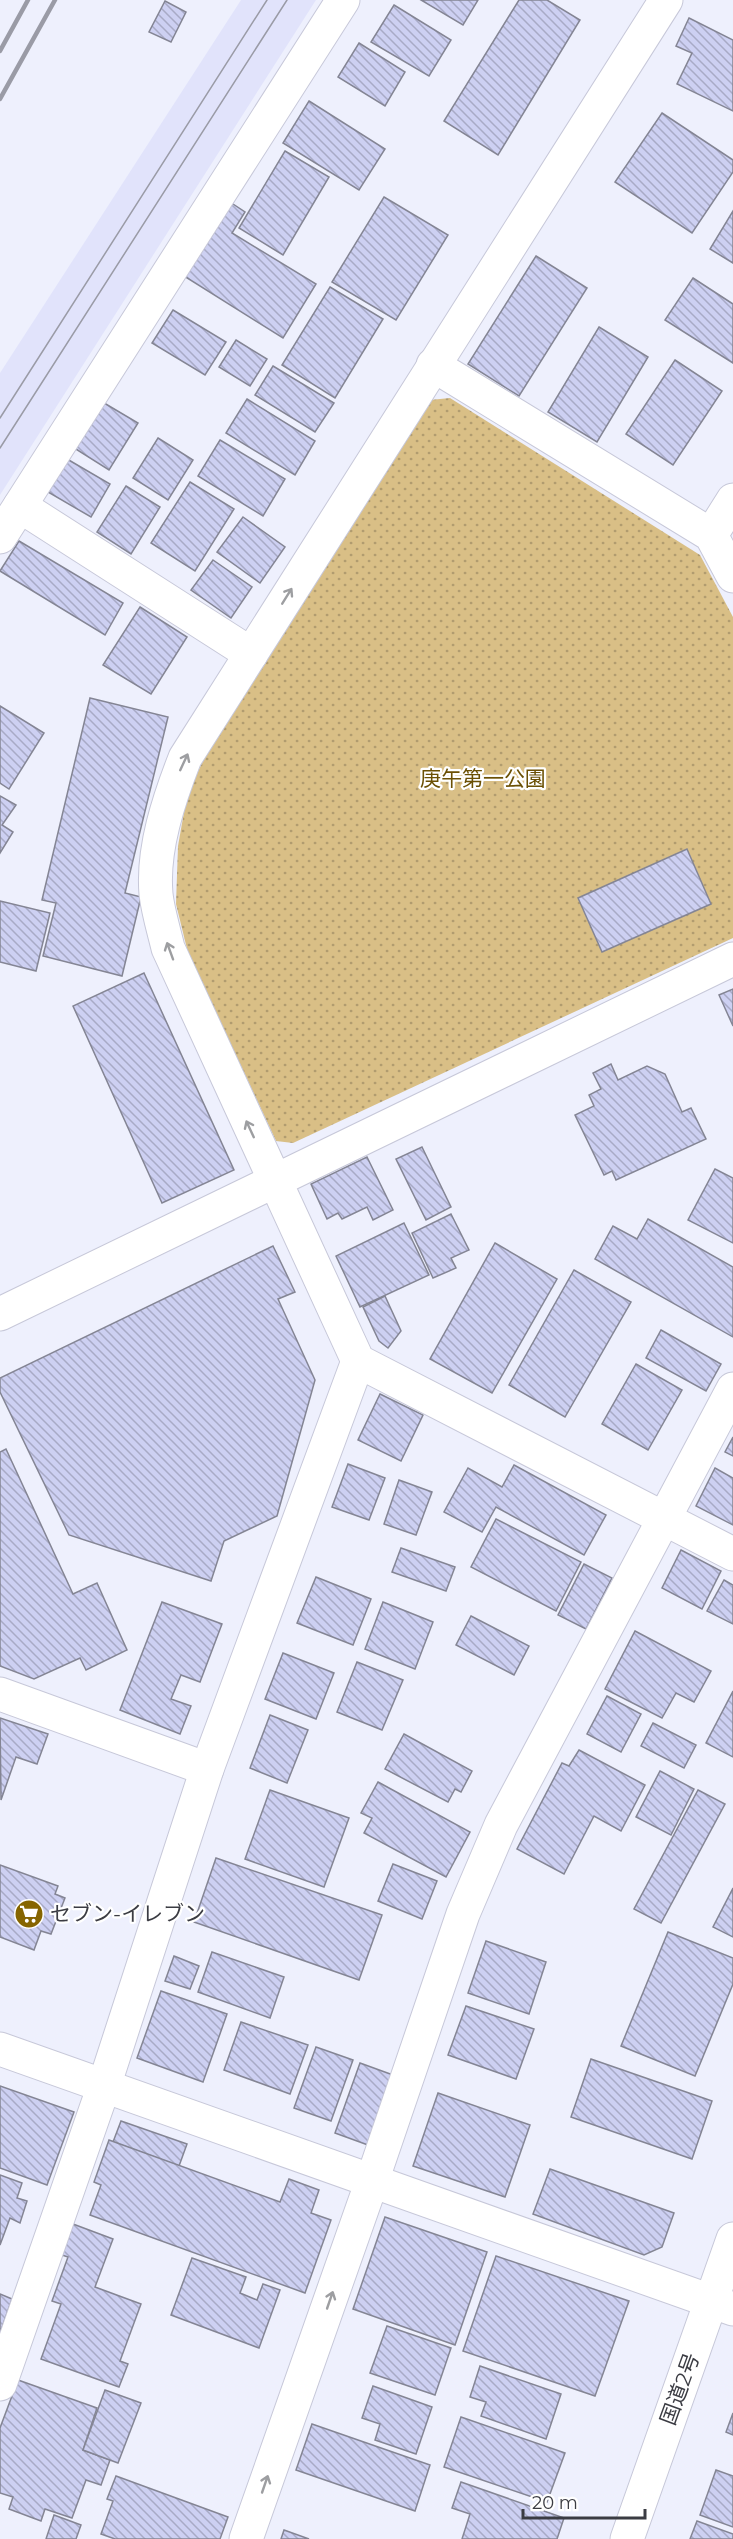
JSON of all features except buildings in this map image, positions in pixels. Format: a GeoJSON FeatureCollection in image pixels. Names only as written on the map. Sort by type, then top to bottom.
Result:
{"type":"FeatureCollection","features":[{"type":"Feature","properties":{"kind":"main road"},"geometry":{"type":"LineString","coordinates":[[0,537],[343,0]]}},
{"type":"Feature","properties":{"kind":"main road"},"geometry":{"type":"LineString","coordinates":[[666,0],[185,758],[169,799],[159,855],[156,893],[168,948],[358,1361],[733,1554]]}},
{"type":"Feature","properties":{"kind":"main road"},"geometry":{"type":"LineString","coordinates":[[433,365],[711,535],[733,576]]}},
{"type":"Feature","properties":{"kind":"main road"},"geometry":{"type":"LineString","coordinates":[[711,535],[733,500]]}},
{"type":"Feature","properties":{"kind":"main road"},"geometry":{"type":"LineString","coordinates":[[20,506],[251,654]]}},
{"type":"Feature","properties":{"kind":"main road"},"geometry":{"type":"LineString","coordinates":[[0,1314],[733,959]]}},
{"type":"Feature","properties":{"kind":"main road"},"geometry":{"type":"LineString","coordinates":[[0,2384],[104,2086],[207,1769],[358,1361]]}},
{"type":"Feature","properties":{"kind":"main road"},"geometry":{"type":"LineString","coordinates":[[246,2539],[463,1914],[501,1825],[733,1389]]}},
{"type":"Feature","properties":{"kind":"main road"},"geometry":{"type":"LineString","coordinates":[[0,1694],[207,1769]]}},
{"type":"Feature","properties":{"kind":"main road"},"geometry":{"type":"LineString","coordinates":[[0,2049],[722,2305]]}},
{"type":"Feature","properties":{"kind":"main road","name":"国道2号"},"geometry":{"type":"LineString","coordinates":[[627,2539],[722,2305],[733,2239]]}},
{"type":"Feature","properties":{"kind":"shaded area"},"geometry":{"type":"Polygon","coordinates":[[[241,0],[316,0],[0,495],[0,373],[241,0]]]}},
{"type":"Feature","properties":{"kind":"green space","name":"庚午第一公園"},"geometry":{"type":"Polygon","coordinates":[[[450,398],[700,555],[733,617],[733,938],[293,1143],[276,1141],[188,953],[176,904],[178,846],[187,795],[216,733],[430,400],[450,398]]]}},
{"type":"Feature","properties":{"kind":"tram line"},"geometry":{"type":"LineString","coordinates":[[0,418],[267,0]]}},
{"type":"Feature","properties":{"kind":"tram line"},"geometry":{"type":"LineString","coordinates":[[0,448],[287,0]]}},
{"type":"Feature","properties":{"kind":"railway"},"geometry":{"type":"LineString","coordinates":[[0,51],[28,0]]}},
{"type":"Feature","properties":{"kind":"railway"},"geometry":{"type":"LineString","coordinates":[[0,99],[55,0]]}},
{"type":"Feature","properties":{"kind":"place","name":"セブン-イレブン"},"geometry":{"type":"Point","coordinates":[29,1914]}}]}
